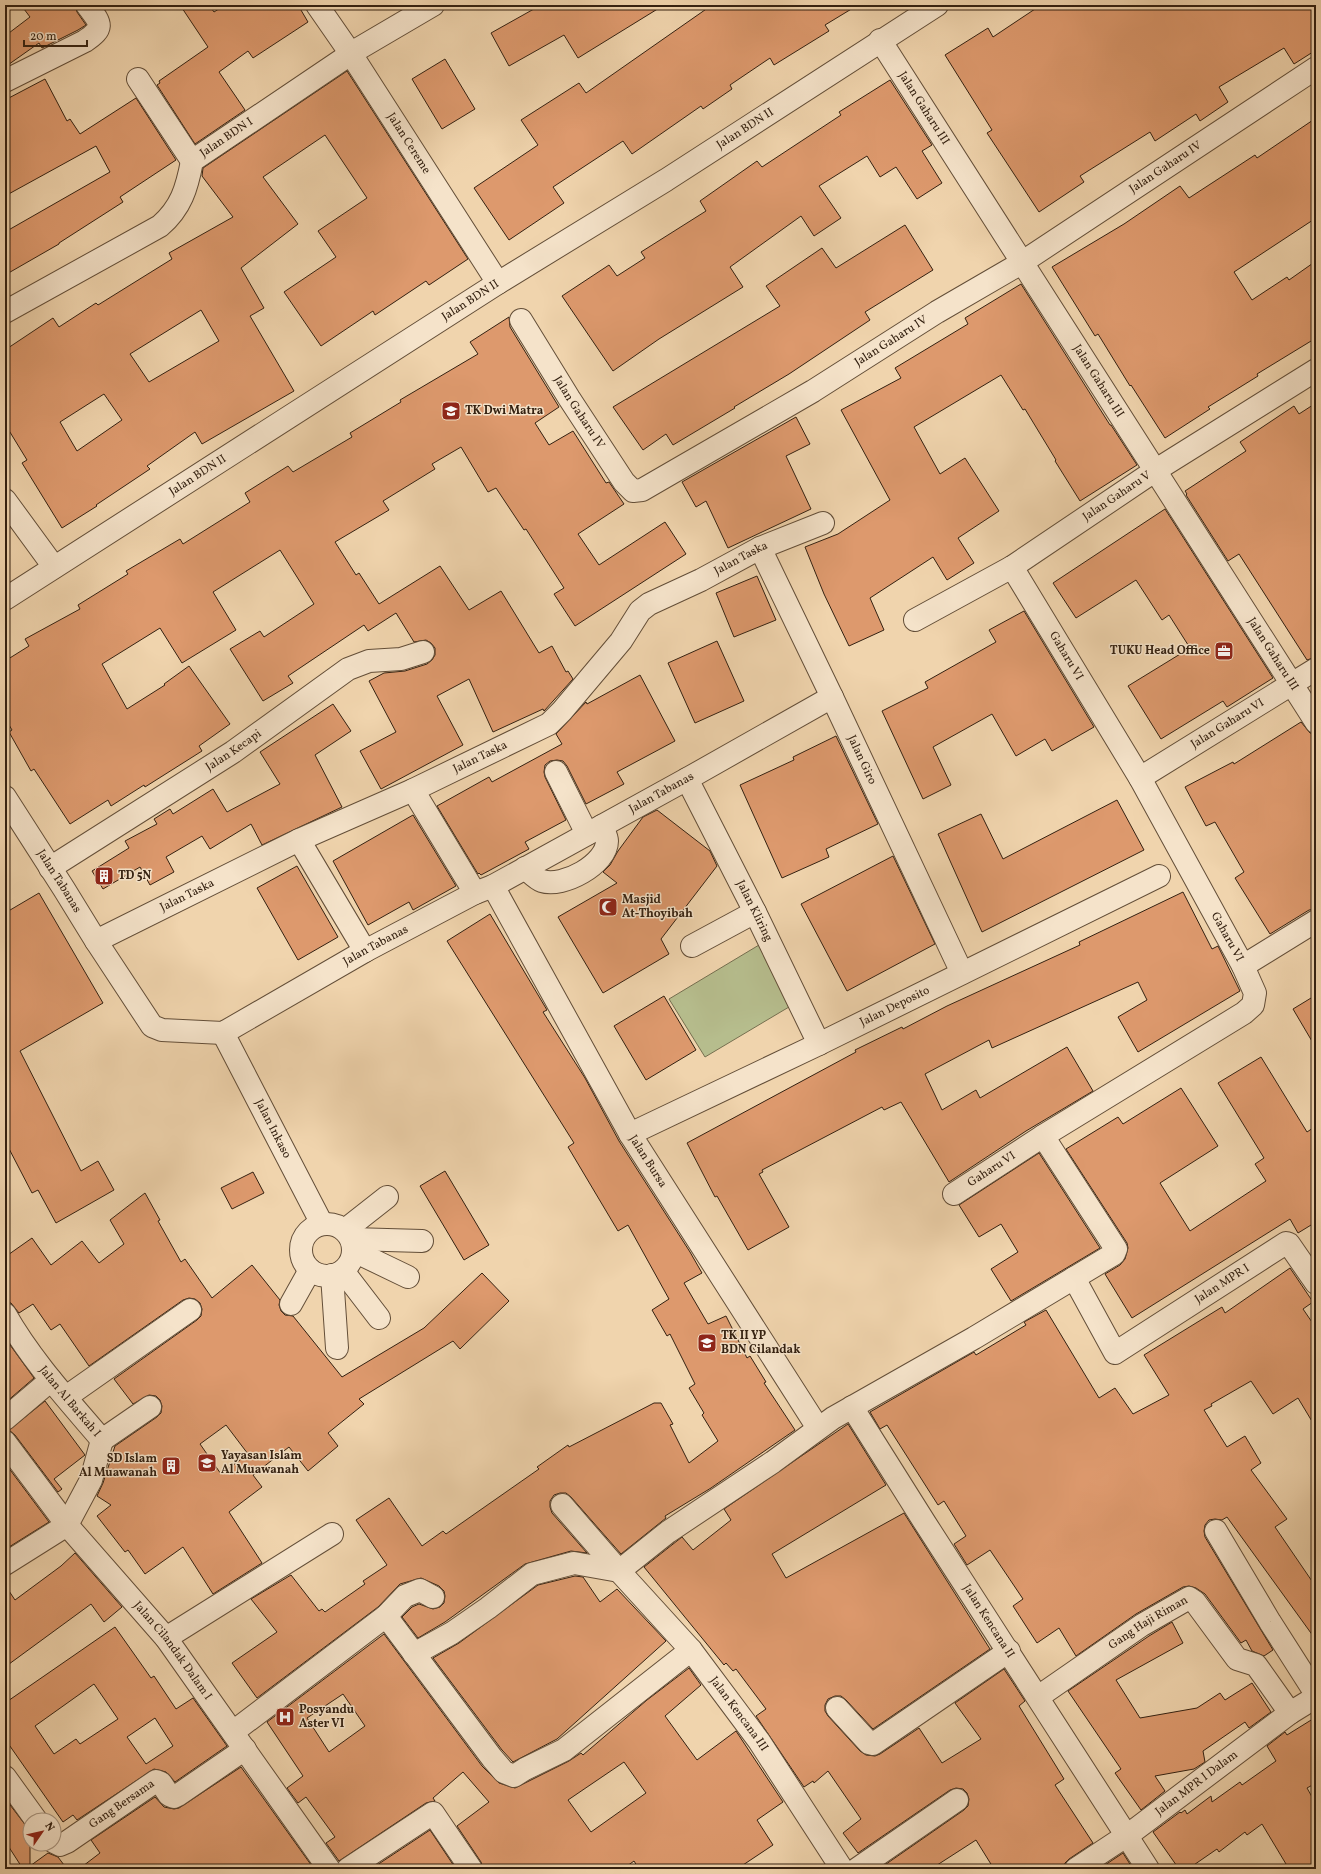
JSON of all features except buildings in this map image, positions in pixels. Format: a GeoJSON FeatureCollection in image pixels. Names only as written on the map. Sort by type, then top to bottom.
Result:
{"type":"FeatureCollection","features":[{"type":"Feature","properties":{"kind":"street"},"geometry":{"type":"LineString","coordinates":[[5,80],[80,44],[96,33],[100,22],[87,5]]}},
{"type":"Feature","properties":{"kind":"street","name":"Jalan Cereme"},"geometry":{"type":"LineString","coordinates":[[317,5],[351,54],[498,283]]}},
{"type":"Feature","properties":{"kind":"street","name":"Jalan BDN I"},"geometry":{"type":"LineString","coordinates":[[5,312],[160,226],[167,220],[180,203],[184,194],[192,161],[351,54],[433,5]]}},
{"type":"Feature","properties":{"kind":"street","name":"Jalan BDN II"},"geometry":{"type":"LineString","coordinates":[[5,599],[498,283],[666,180],[880,40],[937,5]]}},
{"type":"Feature","properties":{"kind":"street","name":"Jalan Gaharu III"},"geometry":{"type":"LineString","coordinates":[[880,40],[1316,722]]}},
{"type":"Feature","properties":{"kind":"street","name":"Jalan Gaharu IV"},"geometry":{"type":"LineString","coordinates":[[521,320],[569,398],[624,482],[633,491],[642,490],[814,391],[931,316],[1022,262],[1316,68]]}},
{"type":"Feature","properties":{"kind":"street"},"geometry":{"type":"LineString","coordinates":[[138,79],[192,161]]}},
{"type":"Feature","properties":{"kind":"street","name":"Jalan Gaharu V"},"geometry":{"type":"LineString","coordinates":[[915,620],[1012,566],[1156,470],[1316,370]]}},
{"type":"Feature","properties":{"kind":"street"},"geometry":{"type":"LineString","coordinates":[[5,500],[54,567]]}},
{"type":"Feature","properties":{"kind":"street","name":"Jalan Taska"},"geometry":{"type":"LineString","coordinates":[[96,941],[299,840],[413,790],[548,724],[562,711],[621,641],[640,611],[649,604],[701,580],[760,548],[823,523]]}},
{"type":"Feature","properties":{"kind":"street","name":"Jalan Giro"},"geometry":{"type":"LineString","coordinates":[[760,548],[962,973]]}},
{"type":"Feature","properties":{"kind":"street","name":"Gaharu VI"},"geometry":{"type":"LineString","coordinates":[[954,1194],[1043,1136],[1244,1013],[1253,1005],[1255,993],[1243,966],[1140,778],[1012,566]]}},
{"type":"Feature","properties":{"kind":"street","name":"Jalan Kecapi"},"geometry":{"type":"LineString","coordinates":[[50,868],[233,752],[348,669],[369,661],[401,659],[423,652]]}},
{"type":"Feature","properties":{"kind":"street","name":"Jalan Gaharu VI"},"geometry":{"type":"LineString","coordinates":[[1140,778],[1316,670]]}},
{"type":"Feature","properties":{"kind":"street","name":"Jalan Tabanas"},"geometry":{"type":"LineString","coordinates":[[5,797],[96,941],[152,1026],[162,1030],[223,1033],[365,951],[595,830],[832,697]]}},
{"type":"Feature","properties":{"kind":"street"},"geometry":{"type":"LineString","coordinates":[[525,868],[542,881],[560,881],[581,874],[601,857],[607,841],[595,830],[556,772]]}},
{"type":"Feature","properties":{"kind":"street","name":"Jalan Kliring"},"geometry":{"type":"LineString","coordinates":[[688,779],[819,1044]]}},
{"type":"Feature","properties":{"kind":"street","name":"Jalan Bursa"},"geometry":{"type":"LineString","coordinates":[[413,790],[484,889],[630,1134],[818,1428]]}},
{"type":"Feature","properties":{"kind":"street"},"geometry":{"type":"LineString","coordinates":[[299,840],[365,951]]}},
{"type":"Feature","properties":{"kind":"street","name":"Jalan Deposito"},"geometry":{"type":"LineString","coordinates":[[630,1134],[819,1044],[1159,876]]}},
{"type":"Feature","properties":{"kind":"street"},"geometry":{"type":"LineString","coordinates":[[692,946],[755,912]]}},
{"type":"Feature","properties":{"kind":"street"},"geometry":{"type":"LineString","coordinates":[[1243,966],[1316,921]]}},
{"type":"Feature","properties":{"kind":"street","name":"Jalan Inkaso"},"geometry":{"type":"LineString","coordinates":[[223,1033],[322,1224]]}},
{"type":"Feature","properties":{"kind":"street"},"geometry":{"type":"LineString","coordinates":[[414,1654],[452,1633],[488,1608],[532,1574],[574,1563],[619,1571],[668,1532],[773,1462],[818,1428],[974,1338],[1114,1254],[1116,1249],[1043,1136]]}},
{"type":"Feature","properties":{"kind":"street"},"geometry":{"type":"LineString","coordinates":[[387,1197],[350,1240],[351,1262],[338,1273],[320,1275],[310,1270],[303,1260],[301,1249],[304,1237],[312,1228],[322,1224],[334,1224],[350,1240],[408,1277]]}},
{"type":"Feature","properties":{"kind":"street"},"geometry":{"type":"LineString","coordinates":[[350,1240],[422,1241]]}},
{"type":"Feature","properties":{"kind":"street","name":"Jalan MPR I"},"geometry":{"type":"LineString","coordinates":[[1074,1278],[1115,1353],[1286,1243],[1289,1244],[1316,1283]]}},
{"type":"Feature","properties":{"kind":"street"},"geometry":{"type":"LineString","coordinates":[[292,1304],[310,1270]]}},
{"type":"Feature","properties":{"kind":"street"},"geometry":{"type":"LineString","coordinates":[[338,1273],[379,1318]]}},
{"type":"Feature","properties":{"kind":"street"},"geometry":{"type":"LineString","coordinates":[[337,1348],[338,1273]]}},
{"type":"Feature","properties":{"kind":"street"},"geometry":{"type":"LineString","coordinates":[[66,1397],[190,1310]]}},
{"type":"Feature","properties":{"kind":"street","name":"Jalan Al Barkah I"},"geometry":{"type":"LineString","coordinates":[[8,1325],[51,1380],[102,1440],[150,1407]]}},
{"type":"Feature","properties":{"kind":"street"},"geometry":{"type":"LineString","coordinates":[[5,1419],[51,1380]]}},
{"type":"Feature","properties":{"kind":"street","name":"Jalan Kencana II"},"geometry":{"type":"LineString","coordinates":[[852,1407],[925,1523],[1128,1835],[1148,1869]]}},
{"type":"Feature","properties":{"kind":"street"},"geometry":{"type":"LineString","coordinates":[[5,1564],[67,1526],[91,1480],[102,1440]]}},
{"type":"Feature","properties":{"kind":"street","name":"Jalan Cilandak Dalam I"},"geometry":{"type":"LineString","coordinates":[[5,1442],[67,1526],[166,1638],[329,1869]]}},
{"type":"Feature","properties":{"kind":"street","name":"Jalan Kencana III"},"geometry":{"type":"LineString","coordinates":[[562,1505],[619,1571],[691,1650],[759,1741],[842,1869]]}},
{"type":"Feature","properties":{"kind":"street"},"geometry":{"type":"LineString","coordinates":[[1216,1531],[1277,1634],[1316,1696]]}},
{"type":"Feature","properties":{"kind":"street"},"geometry":{"type":"LineString","coordinates":[[166,1638],[332,1534]]}},
{"type":"Feature","properties":{"kind":"street"},"geometry":{"type":"LineString","coordinates":[[239,1741],[386,1616],[402,1598],[409,1593],[420,1590],[433,1597]]}},
{"type":"Feature","properties":{"kind":"street","name":"Gang Haji Riman"},"geometry":{"type":"LineString","coordinates":[[1038,1697],[1142,1625],[1189,1598],[1195,1602],[1237,1659],[1256,1665],[1290,1713]]}},
{"type":"Feature","properties":{"kind":"street"},"geometry":{"type":"LineString","coordinates":[[386,1616],[492,1758],[504,1772],[514,1776],[564,1750],[691,1650]]}},
{"type":"Feature","properties":{"kind":"street"},"geometry":{"type":"LineString","coordinates":[[837,1708],[869,1743],[873,1744],[1009,1651]]}},
{"type":"Feature","properties":{"kind":"street","name":"Jalan MPR I Dalam"},"geometry":{"type":"LineString","coordinates":[[1076,1869],[1128,1835],[1290,1713],[1316,1696]]}},
{"type":"Feature","properties":{"kind":"street","name":"Gang Bersama"},"geometry":{"type":"LineString","coordinates":[[62,1844],[156,1781],[161,1783],[169,1795],[174,1797],[178,1795],[239,1741]]}},
{"type":"Feature","properties":{"kind":"street"},"geometry":{"type":"LineString","coordinates":[[5,1777],[30,1812]]}},
{"type":"Feature","properties":{"kind":"street"},"geometry":{"type":"LineString","coordinates":[[857,1869],[957,1800]]}},
{"type":"Feature","properties":{"kind":"street"},"geometry":{"type":"LineString","coordinates":[[348,1869],[433,1813],[471,1869]]}},
{"type":"Feature","properties":{"kind":"green space"},"geometry":{"type":"Polygon","coordinates":[[[764,942],[799,1001],[705,1057],[669,999],[764,942]]]}},
{"type":"Feature","properties":{"kind":"place","name":"TK Dwi Matra"},"geometry":{"type":"Point","coordinates":[451,411]}},
{"type":"Feature","properties":{"kind":"place","name":"TUKU Head Office"},"geometry":{"type":"Point","coordinates":[1224,651]}},
{"type":"Feature","properties":{"kind":"place","name":"TD 5N"},"geometry":{"type":"Point","coordinates":[104,876]}},
{"type":"Feature","properties":{"kind":"place","name":"Masjid At-Thoyibah"},"geometry":{"type":"Point","coordinates":[608,907]}},
{"type":"Feature","properties":{"kind":"place","name":"TK II YP BDN Cilandak"},"geometry":{"type":"Point","coordinates":[707,1343]}},
{"type":"Feature","properties":{"kind":"place","name":"Yayasan Islam Al Muawanah"},"geometry":{"type":"Point","coordinates":[207,1463]}},
{"type":"Feature","properties":{"kind":"place","name":"SD Islam Al Muawanah"},"geometry":{"type":"Point","coordinates":[171,1466]}},
{"type":"Feature","properties":{"kind":"place","name":"Posyandu Aster VI"},"geometry":{"type":"Point","coordinates":[285,1717]}}]}
